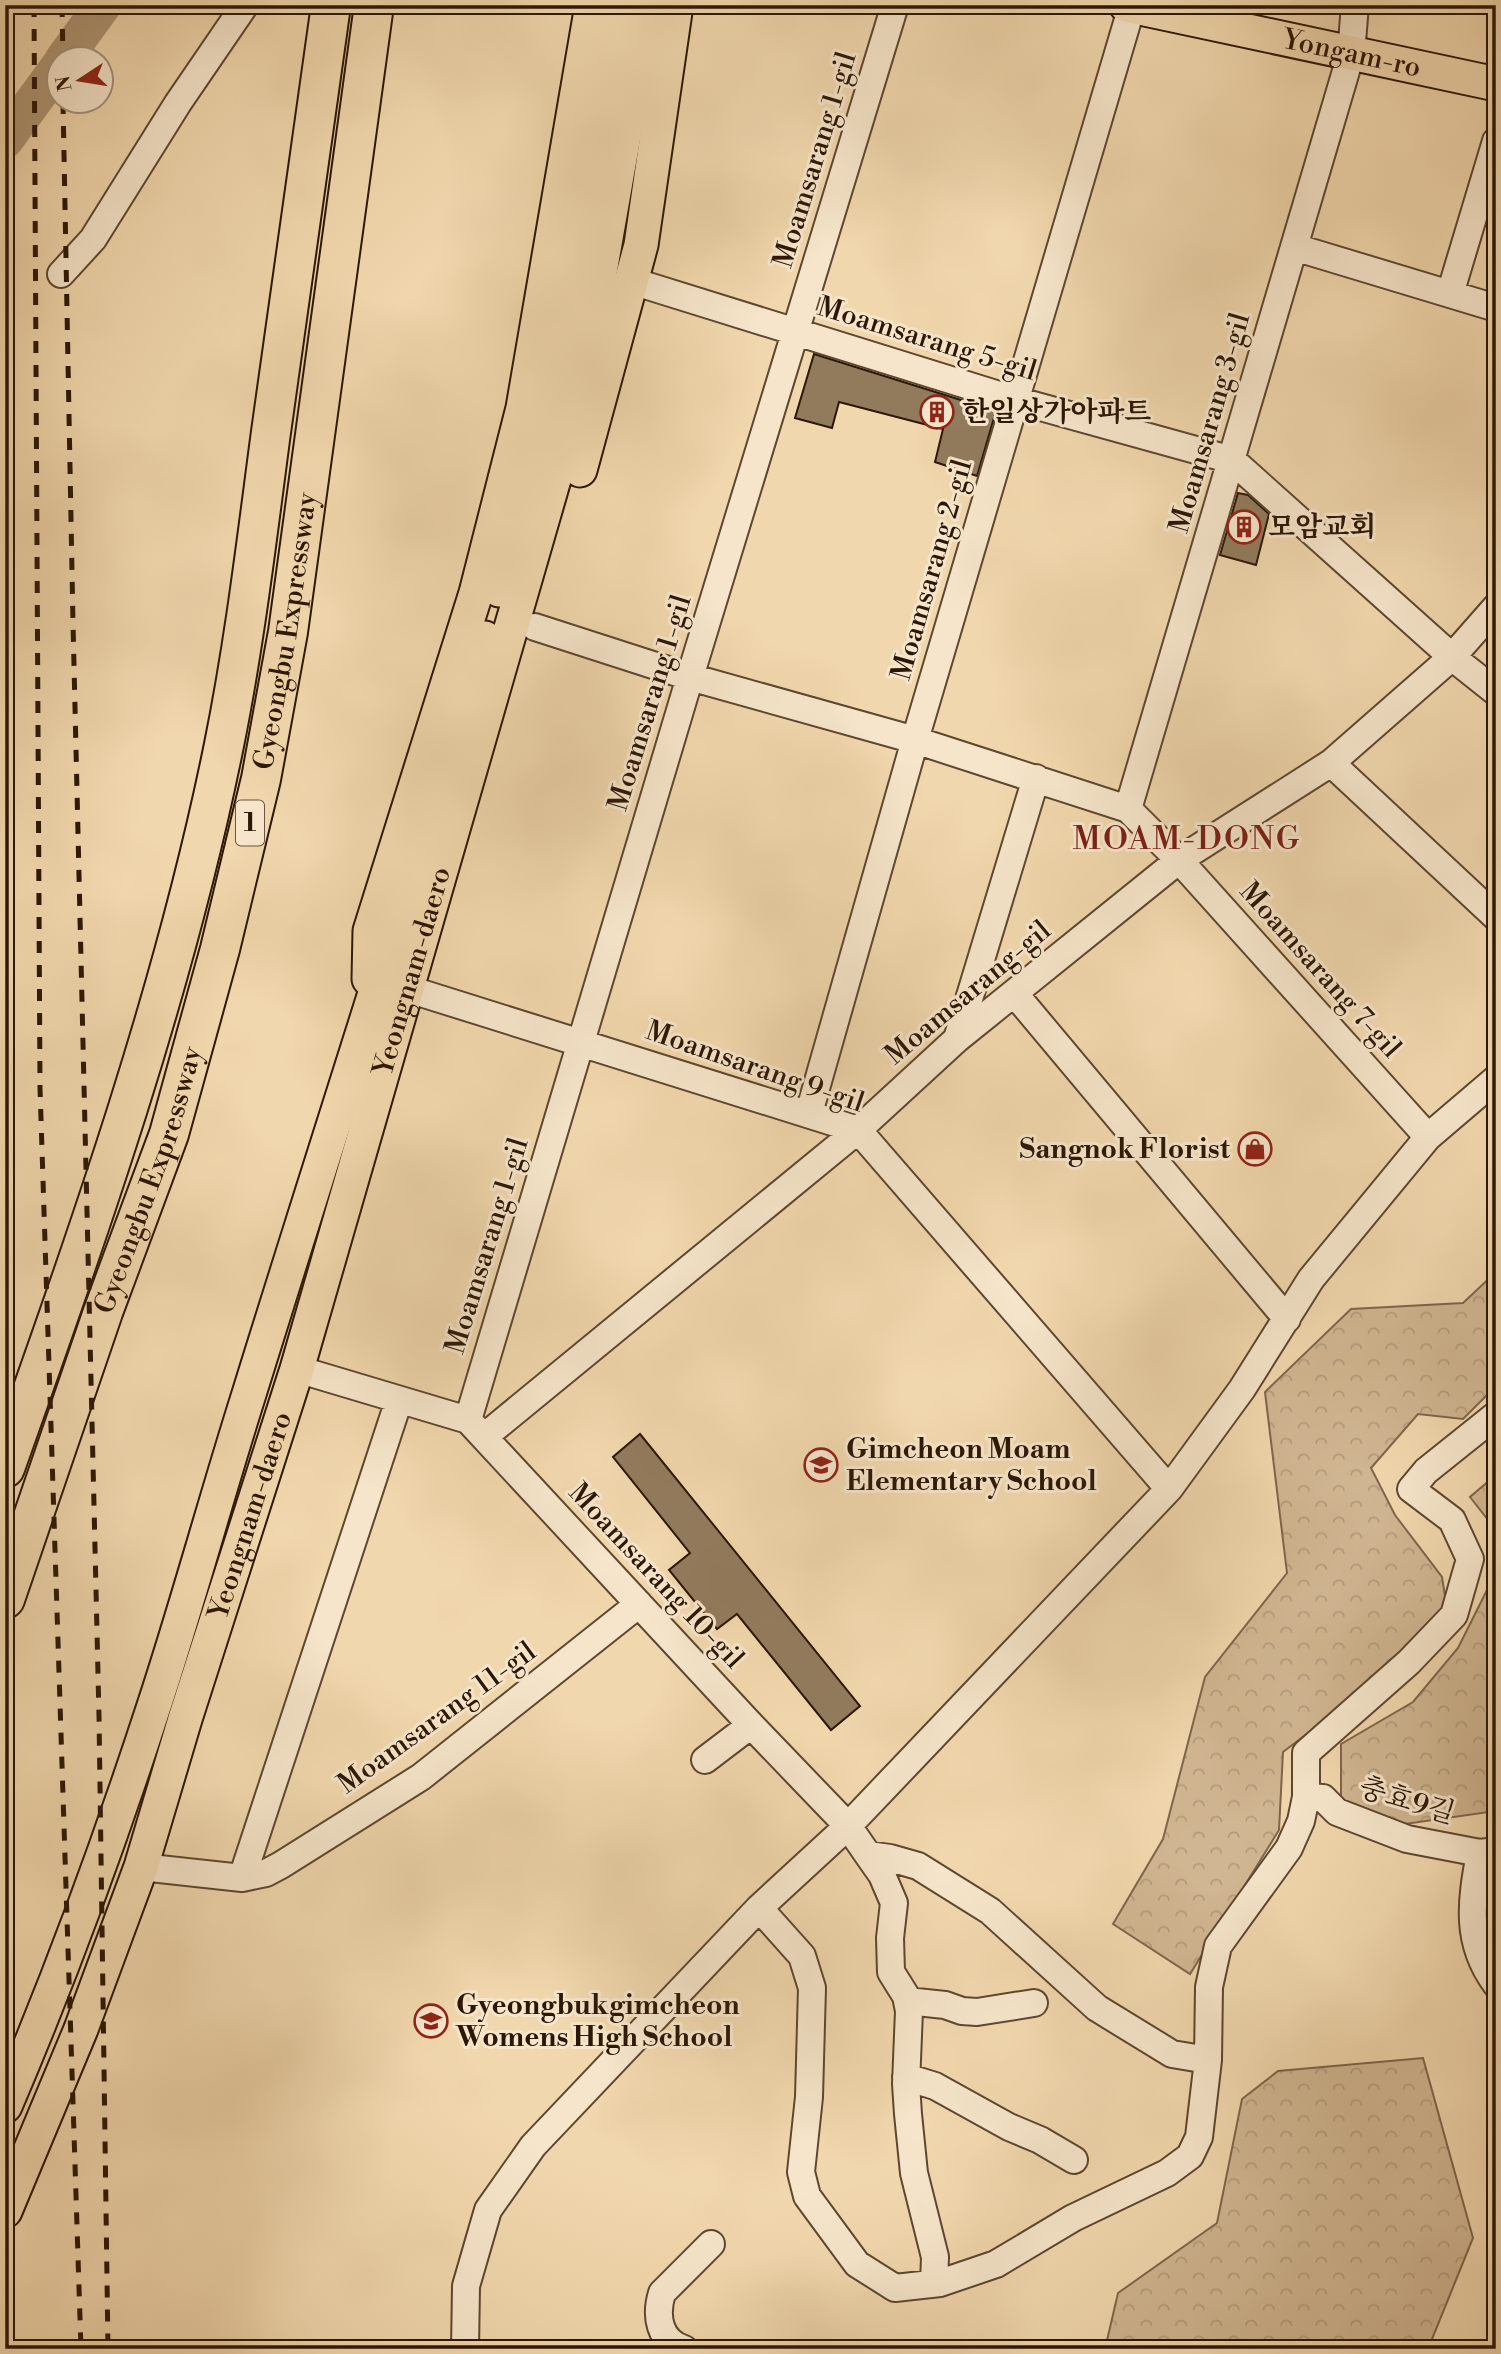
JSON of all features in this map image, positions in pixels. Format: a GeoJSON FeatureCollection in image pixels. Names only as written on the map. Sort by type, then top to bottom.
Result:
{"type":"FeatureCollection","features":[{"type":"Feature","properties":{"kind":"highway","name":"Gyeongbu Expressway"},"geometry":{"type":"LineString","coordinates":[[5,1468],[72,1277],[146,1044],[195,873],[221,759],[249,612],[331,5]]}},
{"type":"Feature","properties":{"kind":"highway","name":"Gyeongbu Expressway"},"geometry":{"type":"LineString","coordinates":[[5,1599],[103,1312],[169,1134],[220,950],[261,779],[288,632],[373,12]]}},
{"type":"Feature","properties":{"kind":"main road"},"geometry":{"type":"LineString","coordinates":[[380,1026],[370,931],[476,593],[523,408],[592,5]]}},
{"type":"Feature","properties":{"kind":"main road"},"geometry":{"type":"LineString","coordinates":[[448,802],[539,445],[620,5]]}},
{"type":"Feature","properties":{"kind":"main road"},"geometry":{"type":"LineString","coordinates":[[448,802],[563,448],[593,312],[647,5]]}},
{"type":"Feature","properties":{"kind":"main road"},"geometry":{"type":"LineString","coordinates":[[380,1026],[421,993],[535,627],[641,245],[676,5]]}},
{"type":"Feature","properties":{"kind":"main road","name":"Yongam-ro"},"geometry":{"type":"LineString","coordinates":[[1129,6],[1496,84]]}},
{"type":"Feature","properties":{"kind":"main road","name":"Yeongnam-daero"},"geometry":{"type":"LineString","coordinates":[[5,2106],[94,1882],[155,1703],[248,1396],[380,1026],[448,802]]}},
{"type":"Feature","properties":{"kind":"main road","name":"Yeongnam-daero"},"geometry":{"type":"LineString","coordinates":[[5,2211],[81,2029],[141,1867],[185,1719],[297,1369],[380,1026]]}},
{"type":"Feature","properties":{"kind":"street"},"geometry":{"type":"LineString","coordinates":[[61,274],[93,239],[178,103],[244,5]]}},
{"type":"Feature","properties":{"kind":"street","name":"Moamsarang 1-gil"},"geometry":{"type":"LineString","coordinates":[[477,1428],[581,1044],[895,5]]}},
{"type":"Feature","properties":{"kind":"street","name":"Moamsarang 3-gil"},"geometry":{"type":"LineString","coordinates":[[1128,809],[1351,54],[1355,5]]}},
{"type":"Feature","properties":{"kind":"street","name":"Moamsarang 2-gil"},"geometry":{"type":"LineString","coordinates":[[809,1113],[1129,6]]}},
{"type":"Feature","properties":{"kind":"street"},"geometry":{"type":"LineString","coordinates":[[1450,294],[1496,141]]}},
{"type":"Feature","properties":{"kind":"street"},"geometry":{"type":"LineString","coordinates":[[1294,247],[1496,308]]}},
{"type":"Feature","properties":{"kind":"street","name":"Moamsarang 5-gil"},"geometry":{"type":"LineString","coordinates":[[632,281],[1015,400],[1232,460],[1452,657],[1496,692]]}},
{"type":"Feature","properties":{"kind":"street","name":"Moamsarang-gil"},"geometry":{"type":"LineString","coordinates":[[477,1428],[858,1129],[957,1039],[1179,860],[1331,763],[1452,657],[1496,607]]}},
{"type":"Feature","properties":{"kind":"street","name":"Moamsarang 7-gil"},"geometry":{"type":"LineString","coordinates":[[535,627],[690,677],[915,740],[1128,809],[1179,860],[1427,1137]]}},
{"type":"Feature","properties":{"kind":"street"},"geometry":{"type":"LineString","coordinates":[[1331,763],[1496,917]]}},
{"type":"Feature","properties":{"kind":"street"},"geometry":{"type":"LineString","coordinates":[[957,1039],[1036,778]]}},
{"type":"Feature","properties":{"kind":"street","name":"Moamsarang 9-gil"},"geometry":{"type":"LineString","coordinates":[[421,993],[858,1129],[1169,1489]]}},
{"type":"Feature","properties":{"kind":"street"},"geometry":{"type":"LineString","coordinates":[[1014,993],[1287,1318]]}},
{"type":"Feature","properties":{"kind":"street"},"geometry":{"type":"LineString","coordinates":[[465,2349],[466,2286],[488,2210],[533,2146],[759,1908],[848,1826],[1169,1489],[1242,1390],[1311,1279],[1427,1137],[1496,1079]]}},
{"type":"Feature","properties":{"kind":"street"},"geometry":{"type":"LineString","coordinates":[[297,1369],[477,1428]]}},
{"type":"Feature","properties":{"kind":"street"},"geometry":{"type":"LineString","coordinates":[[242,1878],[398,1400]]}},
{"type":"Feature","properties":{"kind":"street"},"geometry":{"type":"LineString","coordinates":[[759,1908],[802,1956],[812,1988],[809,2096],[801,2172],[807,2196],[857,2264],[894,2288],[934,2283],[996,2264],[1073,2218],[1167,2173],[1190,2156],[1199,2137],[1208,2060],[1209,1987],[1218,1946],[1289,1848],[1301,1821],[1306,1797],[1306,1753],[1409,1662],[1454,1615],[1470,1559],[1452,1520],[1411,1489],[1426,1471],[1496,1415]]}},
{"type":"Feature","properties":{"kind":"street","name":"Moamsarang 10-gil"},"geometry":{"type":"LineString","coordinates":[[477,1428],[751,1726],[848,1826],[882,1875],[894,1903],[890,1938],[891,1972],[907,2001]]}},
{"type":"Feature","properties":{"kind":"street","name":"Moamsarang 11-gil"},"geometry":{"type":"LineString","coordinates":[[141,1867],[242,1878],[266,1873],[421,1777],[639,1604]]}},
{"type":"Feature","properties":{"kind":"street"},"geometry":{"type":"LineString","coordinates":[[705,1760],[751,1726]]}},
{"type":"Feature","properties":{"kind":"street","name":"충효9길"},"geometry":{"type":"LineString","coordinates":[[1306,1797],[1323,1798],[1337,1812],[1407,1839],[1488,1852]]}},
{"type":"Feature","properties":{"kind":"street"},"geometry":{"type":"LineString","coordinates":[[1488,1852],[1472,1896],[1474,1937],[1486,1970],[1496,1984]]}},
{"type":"Feature","properties":{"kind":"street"},"geometry":{"type":"LineString","coordinates":[[868,1855],[890,1857],[918,1866],[990,1911],[1097,2008],[1172,2054],[1208,2060]]}},
{"type":"Feature","properties":{"kind":"street"},"geometry":{"type":"LineString","coordinates":[[934,2283],[935,2257],[914,2173],[906,2077],[907,2001],[962,2011],[1034,2003]]}},
{"type":"Feature","properties":{"kind":"street"},"geometry":{"type":"LineString","coordinates":[[906,2077],[934,2086],[1074,2160]]}},
{"type":"Feature","properties":{"kind":"street"},"geometry":{"type":"LineString","coordinates":[[682,2348],[668,2340],[661,2330],[659,2304],[662,2293],[711,2244]]}},
{"type":"Feature","properties":{"kind":"green space"},"geometry":{"type":"Polygon","coordinates":[[[1496,1272],[1496,1386],[1463,1419],[1418,1414],[1371,1468],[1395,1515],[1442,1577],[1448,1615],[1381,1678],[1283,1752],[1279,1830],[1190,1974],[1113,1924],[1163,1839],[1205,1677],[1287,1573],[1265,1392],[1351,1309],[1463,1303],[1496,1272]]]}},
{"type":"Feature","properties":{"kind":"green space"},"geometry":{"type":"Polygon","coordinates":[[[1496,1475],[1496,1550],[1488,1520],[1470,1497],[1496,1475]]]}},
{"type":"Feature","properties":{"kind":"green space"},"geometry":{"type":"Polygon","coordinates":[[[1496,1572],[1496,1811],[1391,1826],[1341,1806],[1341,1744],[1413,1702],[1458,1648],[1496,1572]]]}},
{"type":"Feature","properties":{"kind":"green space"},"geometry":{"type":"Polygon","coordinates":[[[1423,2058],[1473,2238],[1428,2349],[1105,2349],[1118,2293],[1217,2223],[1242,2099],[1278,2071],[1423,2058]]]}},
{"type":"Feature","properties":{"kind":"building","name":"한일상가아파트"},"geometry":{"type":"Polygon","coordinates":[[[814,354],[996,411],[977,476],[935,462],[943,429],[839,402],[832,428],[795,418],[814,354]]]}},
{"type":"Feature","properties":{"kind":"building","name":"모암교회"},"geometry":{"type":"Polygon","coordinates":[[[1238,493],[1248,495],[1269,514],[1256,565],[1220,555],[1238,493]]]}},
{"type":"Feature","properties":{"kind":"building"},"geometry":{"type":"Polygon","coordinates":[[[640,1434],[860,1706],[831,1730],[737,1614],[717,1629],[669,1570],[690,1553],[613,1457],[640,1434]]]}},
{"type":"Feature","properties":{"kind":"waterway"},"geometry":{"type":"LineString","coordinates":[[73,46],[103,5]]}},
{"type":"Feature","properties":{"kind":"waterway"},"geometry":{"type":"LineString","coordinates":[[5,140],[46,84]]}},
{"type":"Feature","properties":{"kind":"railway"},"geometry":{"type":"LineString","coordinates":[[34,5],[40,1088],[81,2349]]}},
{"type":"Feature","properties":{"kind":"railway"},"geometry":{"type":"LineString","coordinates":[[62,5],[63,46]]}},
{"type":"Feature","properties":{"kind":"railway"},"geometry":{"type":"LineString","coordinates":[[63,116],[99,1716],[108,2349]]}},
{"type":"Feature","properties":{"kind":"place","name":"한일상가아파트"},"geometry":{"type":"Point","coordinates":[937,412]}},
{"type":"Feature","properties":{"kind":"place","name":"모암교회"},"geometry":{"type":"Point","coordinates":[1244,527]}},
{"type":"Feature","properties":{"kind":"place","name":"Sangnok Florist"},"geometry":{"type":"Point","coordinates":[1255,1149]}},
{"type":"Feature","properties":{"kind":"place","name":"Gimcheon Moam Elementary School"},"geometry":{"type":"Point","coordinates":[821,1465]}},
{"type":"Feature","properties":{"kind":"place","name":"Gyeongbukgimcheon Womens High School"},"geometry":{"type":"Point","coordinates":[431,2021]}},
{"type":"Feature","properties":{"kind":"district","name":"MOAM-DONG"},"geometry":{"type":"Point","coordinates":[1187,839]}}]}
